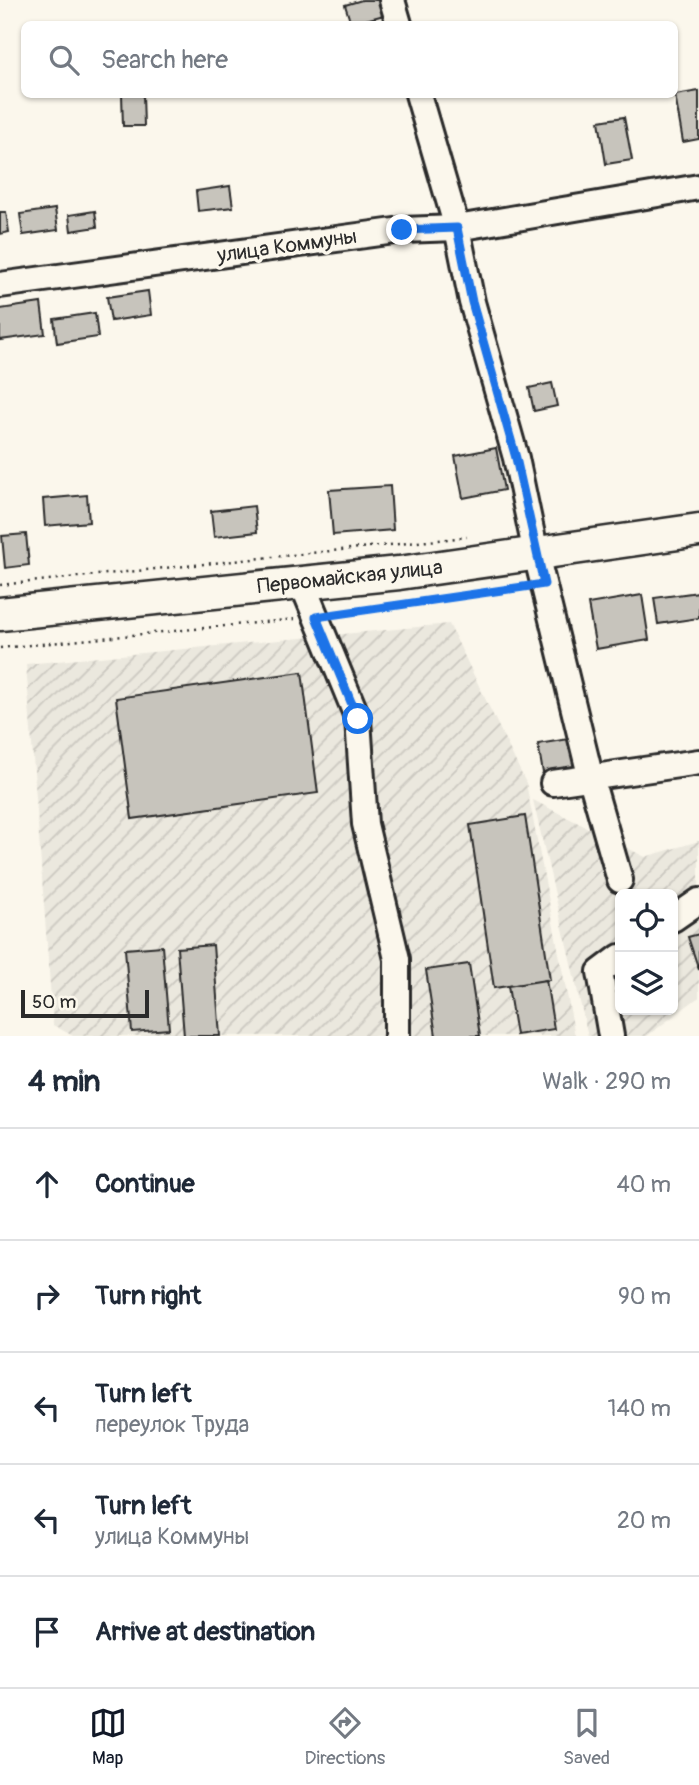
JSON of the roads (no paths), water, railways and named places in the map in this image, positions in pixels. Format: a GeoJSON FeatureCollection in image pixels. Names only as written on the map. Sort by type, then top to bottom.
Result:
{"type":"FeatureCollection","features":[{"type":"Feature","properties":{"kind":"main road","name":"Первомайская улица"},"geometry":{"type":"LineString","coordinates":[[0,614],[399,573],[699,530]]}},
{"type":"Feature","properties":{"kind":"street"},"geometry":{"type":"LineString","coordinates":[[392,0],[398,21]]}},
{"type":"Feature","properties":{"kind":"street"},"geometry":{"type":"LineString","coordinates":[[419,98],[457,228],[472,302],[516,458],[536,554],[591,779],[620,880]]}},
{"type":"Feature","properties":{"kind":"street","name":"улица Коммуны"},"geometry":{"type":"LineString","coordinates":[[0,285],[402,230],[457,228],[699,187]]}},
{"type":"Feature","properties":{"kind":"street"},"geometry":{"type":"LineString","coordinates":[[302,583],[358,719],[365,824],[397,959],[397,1036]]}},
{"type":"Feature","properties":{"kind":"street"},"geometry":{"type":"LineString","coordinates":[[553,783],[699,762]]}},
{"type":"Feature","properties":{"kind":"street"},"geometry":{"type":"LineString","coordinates":[[678,916],[699,901]]}},
{"type":"Feature","properties":{"kind":"street"},"geometry":{"type":"LineString","coordinates":[[611,1036],[600,972],[615,961]]}}]}
